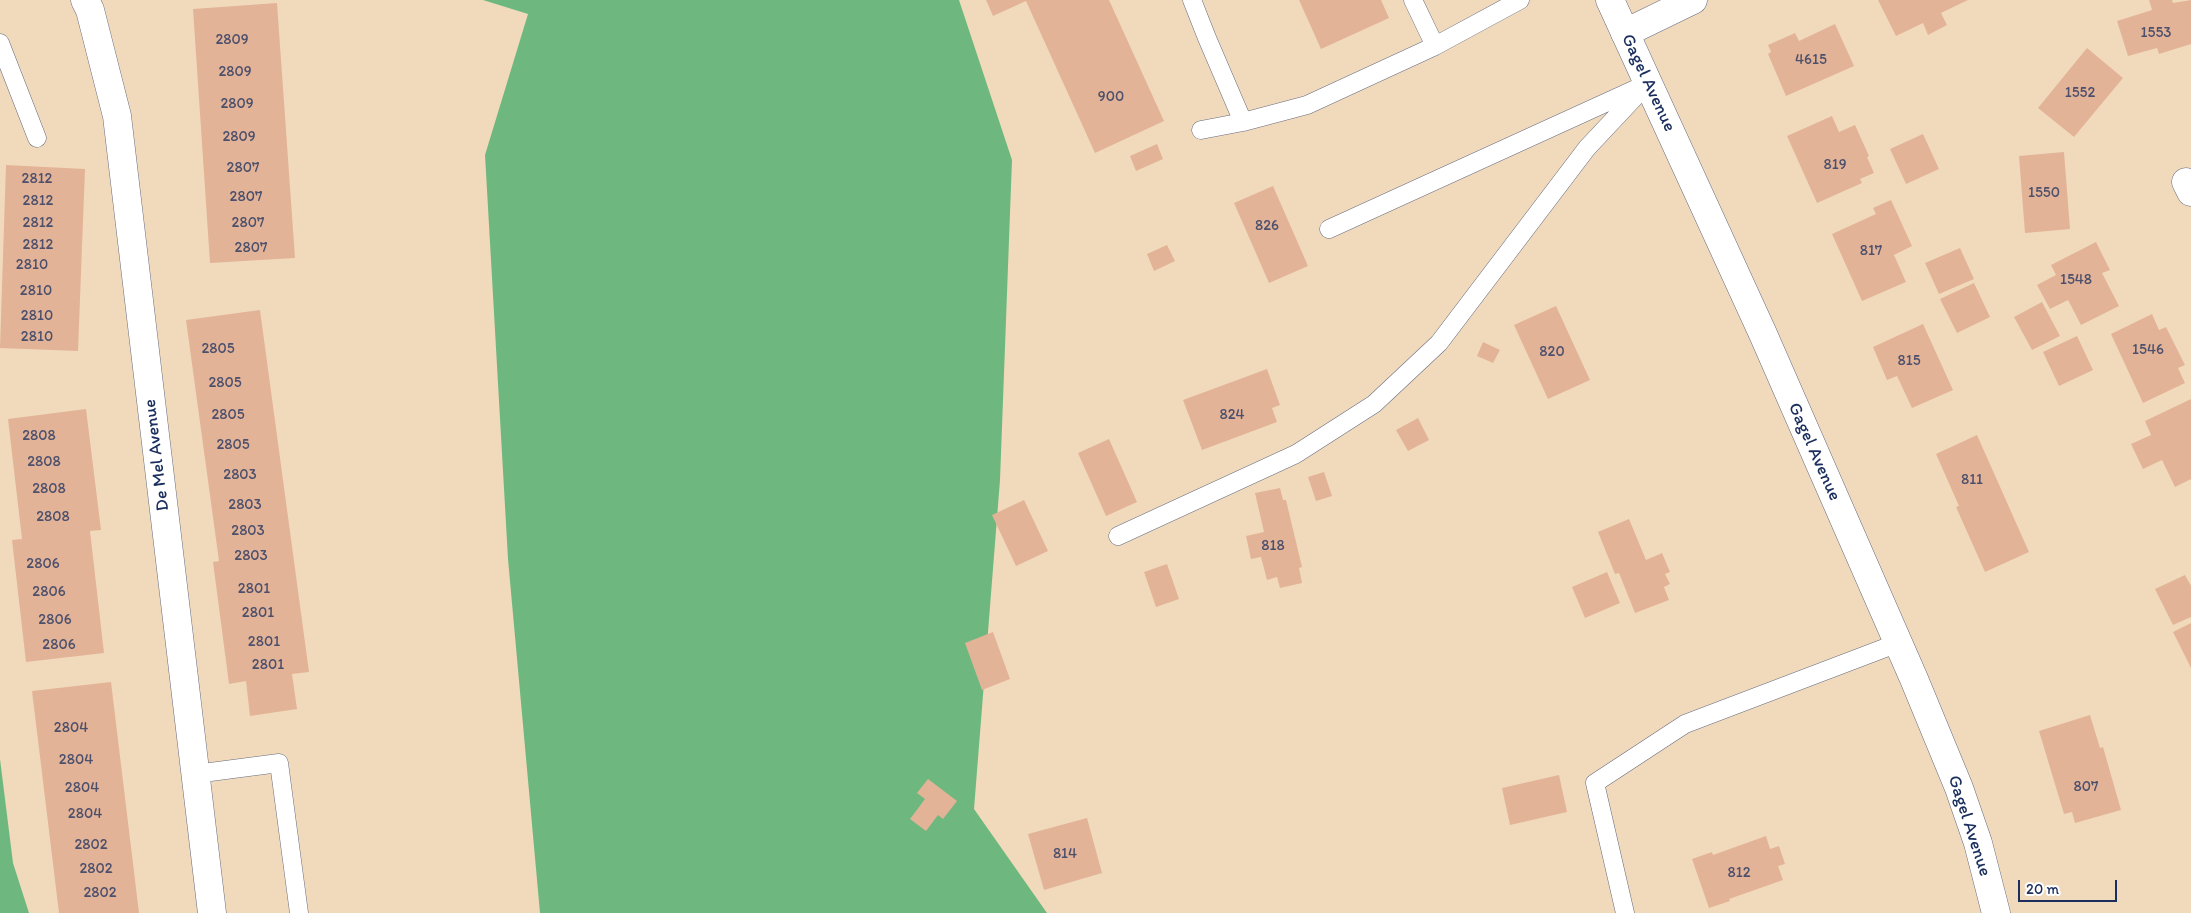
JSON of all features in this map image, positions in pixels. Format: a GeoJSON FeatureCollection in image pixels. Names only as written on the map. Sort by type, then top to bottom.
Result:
{"type":"FeatureCollection","features":[{"type":"Feature","properties":{"kind":"street","name":"De Mel Avenue"},"geometry":{"type":"LineString","coordinates":[[85,0],[90,10],[117,116],[212,913]]}},
{"type":"Feature","properties":{"kind":"street","name":"Gagel Avenue"},"geometry":{"type":"LineString","coordinates":[[1610,0],[1762,334],[1898,643],[1959,788],[1978,843],[1996,913]]}},
{"type":"Feature","properties":{"kind":"street"},"geometry":{"type":"LineString","coordinates":[[1625,33],[1693,0]]}},
{"type":"Feature","properties":{"kind":"lane"},"geometry":{"type":"LineString","coordinates":[[1192,0],[1243,122]]}},
{"type":"Feature","properties":{"kind":"lane"},"geometry":{"type":"LineString","coordinates":[[1413,0],[1435,46]]}},
{"type":"Feature","properties":{"kind":"lane"},"geometry":{"type":"LineString","coordinates":[[1201,130],[1243,122],[1307,104],[1435,46],[1520,0]]}},
{"type":"Feature","properties":{"kind":"lane"},"geometry":{"type":"LineString","coordinates":[[0,43],[37,138]]}},
{"type":"Feature","properties":{"kind":"lane"},"geometry":{"type":"LineString","coordinates":[[1329,230],[1648,84]]}},
{"type":"Feature","properties":{"kind":"lane"},"geometry":{"type":"LineString","coordinates":[[1118,536],[1296,454],[1374,404],[1439,343],[1587,148],[1648,84]]}},
{"type":"Feature","properties":{"kind":"lane"},"geometry":{"type":"LineString","coordinates":[[1625,913],[1595,784],[1685,724],[1898,643]]}},
{"type":"Feature","properties":{"kind":"lane"},"geometry":{"type":"LineString","coordinates":[[194,774],[279,763],[299,913]]}},
{"type":"Feature","properties":{"kind":"green space"},"geometry":{"type":"Polygon","coordinates":[[[483,0],[959,0],[1012,160],[1000,480],[974,809],[1047,913],[540,913],[508,559],[485,155],[528,14],[483,0]]]}},
{"type":"Feature","properties":{"kind":"green space"},"geometry":{"type":"Polygon","coordinates":[[[0,759],[13,863],[29,913],[0,913],[0,759]]]}},
{"type":"Feature","properties":{"kind":"building"},"geometry":{"type":"Polygon","coordinates":[[[986,0],[1109,0],[1164,121],[1095,153],[1026,1],[993,16],[986,0]]]}},
{"type":"Feature","properties":{"kind":"building"},"geometry":{"type":"Polygon","coordinates":[[[1299,0],[1381,0],[1389,18],[1321,49],[1299,0]]]}},
{"type":"Feature","properties":{"kind":"building"},"geometry":{"type":"Polygon","coordinates":[[[1878,0],[1968,0],[1941,13],[1947,25],[1928,35],[1923,23],[1896,36],[1878,0]]]}},
{"type":"Feature","properties":{"kind":"building"},"geometry":{"type":"Polygon","coordinates":[[[2149,0],[2172,0],[2173,3],[2191,0],[2191,44],[2159,54],[2157,48],[2128,56],[2117,21],[2152,10],[2149,0]]]}},
{"type":"Feature","properties":{"kind":"building"},"geometry":{"type":"Polygon","coordinates":[[[277,3],[295,258],[210,263],[193,9],[277,3]]]}},
{"type":"Feature","properties":{"kind":"building"},"geometry":{"type":"Polygon","coordinates":[[[1835,24],[1854,66],[1786,96],[1768,54],[1771,52],[1768,45],[1795,33],[1799,41],[1835,24]]]}},
{"type":"Feature","properties":{"kind":"building"},"geometry":{"type":"Polygon","coordinates":[[[2087,48],[2123,78],[2074,137],[2038,108],[2087,48]]]}},
{"type":"Feature","properties":{"kind":"building"},"geometry":{"type":"Polygon","coordinates":[[[1832,116],[1839,132],[1855,125],[1869,156],[1867,157],[1874,173],[1860,179],[1862,183],[1817,203],[1787,136],[1832,116]]]}},
{"type":"Feature","properties":{"kind":"building"},"geometry":{"type":"Polygon","coordinates":[[[1923,134],[1939,169],[1906,184],[1890,149],[1923,134]]]}},
{"type":"Feature","properties":{"kind":"building"},"geometry":{"type":"Polygon","coordinates":[[[1157,144],[1163,159],[1136,171],[1130,156],[1157,144]]]}},
{"type":"Feature","properties":{"kind":"building"},"geometry":{"type":"Polygon","coordinates":[[[2064,152],[2070,229],[2025,233],[2019,156],[2064,152]]]}},
{"type":"Feature","properties":{"kind":"building"},"geometry":{"type":"Polygon","coordinates":[[[6,165],[85,169],[78,351],[0,348],[6,165]]]}},
{"type":"Feature","properties":{"kind":"building"},"geometry":{"type":"Polygon","coordinates":[[[1273,186],[1308,266],[1269,283],[1234,203],[1273,186]]]}},
{"type":"Feature","properties":{"kind":"building"},"geometry":{"type":"Polygon","coordinates":[[[1891,200],[1912,246],[1894,255],[1906,282],[1862,301],[1832,234],[1876,214],[1873,208],[1891,200]]]}},
{"type":"Feature","properties":{"kind":"building"},"geometry":{"type":"Polygon","coordinates":[[[2096,242],[2110,270],[2102,273],[2119,306],[2081,325],[2068,300],[2050,309],[2037,285],[2056,275],[2051,265],[2096,242]]]}},
{"type":"Feature","properties":{"kind":"building"},"geometry":{"type":"Polygon","coordinates":[[[1167,245],[1175,261],[1154,271],[1147,254],[1167,245]]]}},
{"type":"Feature","properties":{"kind":"building"},"geometry":{"type":"Polygon","coordinates":[[[1960,248],[1974,279],[1939,294],[1925,263],[1960,248]]]}},
{"type":"Feature","properties":{"kind":"building"},"geometry":{"type":"Polygon","coordinates":[[[1974,283],[1990,317],[1957,333],[1940,299],[1974,283]]]}},
{"type":"Feature","properties":{"kind":"building"},"geometry":{"type":"Polygon","coordinates":[[[2042,302],[2060,336],[2032,350],[2014,317],[2042,302]]]}},
{"type":"Feature","properties":{"kind":"building"},"geometry":{"type":"Polygon","coordinates":[[[1556,306],[1590,380],[1548,399],[1514,325],[1556,306]]]}},
{"type":"Feature","properties":{"kind":"building"},"geometry":{"type":"Polygon","coordinates":[[[260,310],[309,672],[292,674],[297,709],[250,716],[246,681],[229,684],[213,562],[219,561],[186,320],[260,310]]]}},
{"type":"Feature","properties":{"kind":"building"},"geometry":{"type":"Polygon","coordinates":[[[2152,314],[2159,330],[2166,327],[2185,365],[2178,368],[2185,383],[2143,403],[2111,334],[2152,314]]]}},
{"type":"Feature","properties":{"kind":"building"},"geometry":{"type":"Polygon","coordinates":[[[1923,324],[1953,390],[1912,408],[1897,376],[1887,380],[1873,347],[1923,324]]]}},
{"type":"Feature","properties":{"kind":"building"},"geometry":{"type":"Polygon","coordinates":[[[2077,336],[2093,370],[2059,386],[2043,352],[2077,336]]]}},
{"type":"Feature","properties":{"kind":"building"},"geometry":{"type":"Polygon","coordinates":[[[1483,342],[1500,350],[1493,363],[1477,356],[1483,342]]]}},
{"type":"Feature","properties":{"kind":"building"},"geometry":{"type":"Polygon","coordinates":[[[1267,369],[1280,405],[1272,408],[1277,422],[1202,450],[1183,400],[1267,369]]]}},
{"type":"Feature","properties":{"kind":"building"},"geometry":{"type":"Polygon","coordinates":[[[2191,399],[2191,479],[2175,487],[2162,460],[2143,469],[2131,444],[2151,435],[2145,421],[2191,399]]]}},
{"type":"Feature","properties":{"kind":"building"},"geometry":{"type":"Polygon","coordinates":[[[86,409],[101,530],[90,531],[104,653],[26,662],[12,540],[22,539],[8,419],[86,409]]]}},
{"type":"Feature","properties":{"kind":"building"},"geometry":{"type":"Polygon","coordinates":[[[1418,418],[1429,440],[1408,451],[1396,430],[1418,418]]]}},
{"type":"Feature","properties":{"kind":"building"},"geometry":{"type":"Polygon","coordinates":[[[1977,435],[2029,552],[1985,572],[1956,507],[1959,506],[1936,454],[1977,435]]]}},
{"type":"Feature","properties":{"kind":"building"},"geometry":{"type":"Polygon","coordinates":[[[1109,439],[1137,502],[1106,516],[1078,453],[1109,439]]]}},
{"type":"Feature","properties":{"kind":"building"},"geometry":{"type":"Polygon","coordinates":[[[1324,472],[1332,496],[1316,501],[1308,477],[1324,472]]]}},
{"type":"Feature","properties":{"kind":"building"},"geometry":{"type":"Polygon","coordinates":[[[1280,488],[1283,500],[1286,500],[1302,567],[1299,568],[1302,583],[1280,588],[1277,577],[1267,580],[1261,557],[1251,559],[1246,536],[1264,532],[1255,493],[1280,488]]]}},
{"type":"Feature","properties":{"kind":"building"},"geometry":{"type":"Polygon","coordinates":[[[1024,500],[1048,551],[1016,566],[992,515],[1024,500]]]}},
{"type":"Feature","properties":{"kind":"building"},"geometry":{"type":"Polygon","coordinates":[[[1629,519],[1646,560],[1662,553],[1670,572],[1665,574],[1670,584],[1664,587],[1669,600],[1635,613],[1619,573],[1615,574],[1598,532],[1629,519]]]}},
{"type":"Feature","properties":{"kind":"building"},"geometry":{"type":"Polygon","coordinates":[[[1167,564],[1179,599],[1156,607],[1144,572],[1167,564]]]}},
{"type":"Feature","properties":{"kind":"building"},"geometry":{"type":"Polygon","coordinates":[[[1607,572],[1620,603],[1585,618],[1572,587],[1607,572]]]}},
{"type":"Feature","properties":{"kind":"building"},"geometry":{"type":"Polygon","coordinates":[[[2185,575],[2191,586],[2191,617],[2173,625],[2155,589],[2185,575]]]}},
{"type":"Feature","properties":{"kind":"building"},"geometry":{"type":"Polygon","coordinates":[[[2191,623],[2191,668],[2173,632],[2191,623]]]}},
{"type":"Feature","properties":{"kind":"building"},"geometry":{"type":"Polygon","coordinates":[[[993,632],[1010,679],[982,690],[965,643],[993,632]]]}},
{"type":"Feature","properties":{"kind":"building"},"geometry":{"type":"Polygon","coordinates":[[[111,682],[139,913],[59,913],[32,691],[111,682]]]}},
{"type":"Feature","properties":{"kind":"building"},"geometry":{"type":"Polygon","coordinates":[[[2090,715],[2100,748],[2103,747],[2121,810],[2075,823],[2072,812],[2064,814],[2039,731],[2090,715]]]}},
{"type":"Feature","properties":{"kind":"building"},"geometry":{"type":"Polygon","coordinates":[[[1559,775],[1567,812],[1510,825],[1502,788],[1559,775]]]}},
{"type":"Feature","properties":{"kind":"building"},"geometry":{"type":"Polygon","coordinates":[[[928,779],[957,801],[943,819],[938,815],[926,831],[910,819],[925,799],[917,793],[928,779]]]}},
{"type":"Feature","properties":{"kind":"building"},"geometry":{"type":"Polygon","coordinates":[[[1087,818],[1102,873],[1044,890],[1028,834],[1087,818]]]}},
{"type":"Feature","properties":{"kind":"building"},"geometry":{"type":"Polygon","coordinates":[[[1766,836],[1770,849],[1779,846],[1785,864],[1778,866],[1783,880],[1709,908],[1692,859],[1712,852],[1713,855],[1766,836]]]}}]}
